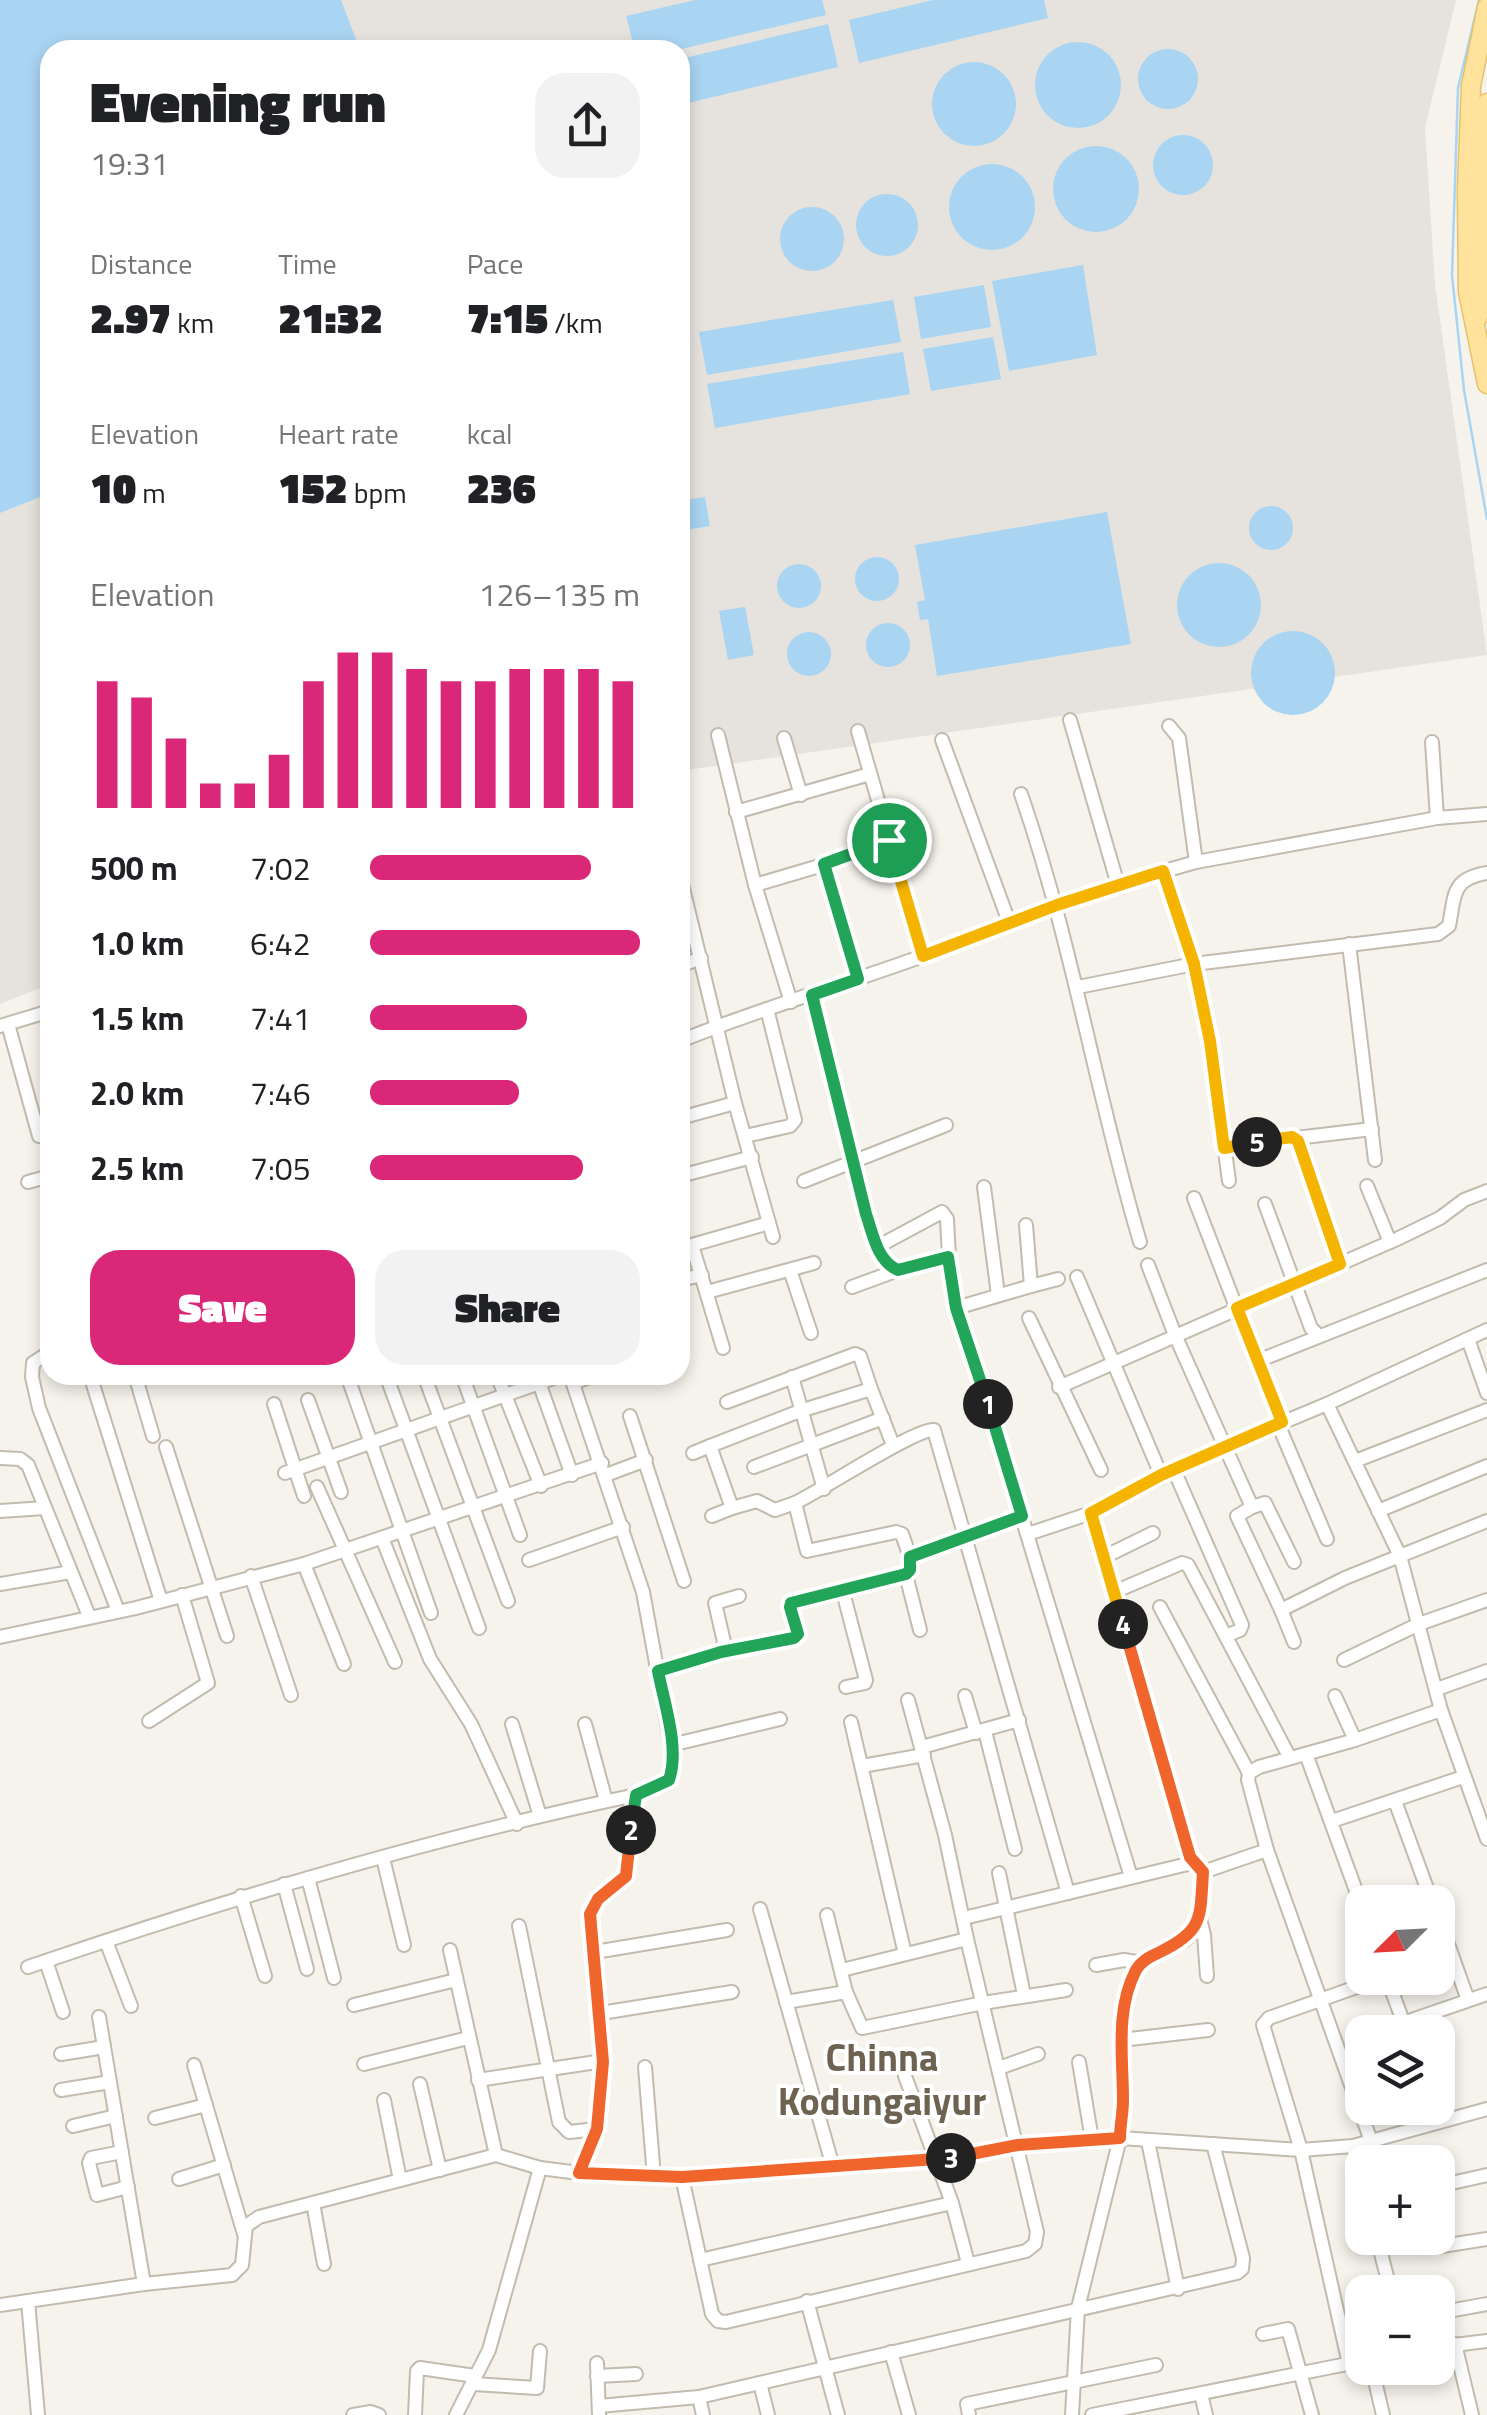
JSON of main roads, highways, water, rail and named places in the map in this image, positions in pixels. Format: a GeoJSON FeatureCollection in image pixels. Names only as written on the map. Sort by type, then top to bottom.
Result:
{"type":"FeatureCollection","features":[{"type":"Feature","properties":{"kind":"main road"},"geometry":{"type":"LineString","coordinates":[[1482,327],[1468,292],[1468,116],[1487,7]]}},
{"type":"Feature","properties":{"kind":"main road"},"geometry":{"type":"LineString","coordinates":[[1487,103],[1482,327],[1487,384]]}},
{"type":"Feature","properties":{"kind":"water"},"geometry":{"type":"Polygon","coordinates":[[[0,0],[341,0],[356,40],[40,40],[40,497],[0,513],[0,0]]]}},
{"type":"Feature","properties":{"kind":"water"},"geometry":{"type":"Polygon","coordinates":[[[695,0],[822,0],[826,15],[690,47],[690,40],[632,40],[626,16],[695,0]]]}},
{"type":"Feature","properties":{"kind":"water"},"geometry":{"type":"Polygon","coordinates":[[[933,0],[1044,0],[1048,18],[859,63],[849,20],[933,0]]]}},
{"type":"Feature","properties":{"kind":"water"},"geometry":{"type":"Polygon","coordinates":[[[828,24],[838,67],[690,103],[690,57],[828,24]]]}},
{"type":"Feature","properties":{"kind":"water"},"geometry":{"type":"Polygon","coordinates":[[[1078,42],[1108,55],[1121,85],[1108,115],[1078,128],[1048,115],[1035,85],[1048,55],[1078,42]]]}},
{"type":"Feature","properties":{"kind":"water"},"geometry":{"type":"Polygon","coordinates":[[[1168,49],[1189,58],[1198,79],[1189,100],[1168,109],[1147,100],[1138,79],[1147,58],[1168,49]]]}},
{"type":"Feature","properties":{"kind":"water"},"geometry":{"type":"Polygon","coordinates":[[[974,62],[990,65],[1004,74],[1013,88],[1013,120],[1004,134],[990,143],[974,146],[958,143],[944,134],[935,120],[932,104],[935,88],[944,74],[958,65],[974,62]]]}},
{"type":"Feature","properties":{"kind":"water"},"geometry":{"type":"Polygon","coordinates":[[[1183,135],[1204,144],[1213,165],[1204,186],[1183,195],[1162,186],[1153,165],[1162,144],[1183,135]]]}},
{"type":"Feature","properties":{"kind":"water"},"geometry":{"type":"Polygon","coordinates":[[[1096,146],[1126,159],[1139,189],[1126,219],[1096,232],[1066,219],[1053,189],[1066,159],[1096,146]]]}},
{"type":"Feature","properties":{"kind":"water"},"geometry":{"type":"Polygon","coordinates":[[[992,164],[1022,177],[1035,207],[1022,237],[992,250],[962,237],[949,207],[962,177],[992,164]]]}},
{"type":"Feature","properties":{"kind":"water"},"geometry":{"type":"Polygon","coordinates":[[[887,194],[909,203],[918,225],[909,247],[887,256],[865,247],[856,225],[865,203],[887,194]]]}},
{"type":"Feature","properties":{"kind":"water"},"geometry":{"type":"Polygon","coordinates":[[[812,207],[835,216],[844,239],[835,262],[812,271],[789,262],[780,239],[789,216],[812,207]]]}},
{"type":"Feature","properties":{"kind":"water"},"geometry":{"type":"Polygon","coordinates":[[[1083,265],[1097,355],[1009,371],[992,281],[1083,265]]]}},
{"type":"Feature","properties":{"kind":"water"},"geometry":{"type":"Polygon","coordinates":[[[984,285],[991,327],[921,339],[914,297],[984,285]]]}},
{"type":"Feature","properties":{"kind":"water"},"geometry":{"type":"Polygon","coordinates":[[[893,300],[901,342],[707,375],[699,332],[893,300]]]}},
{"type":"Feature","properties":{"kind":"water"},"geometry":{"type":"Polygon","coordinates":[[[993,337],[1001,379],[931,391],[923,349],[993,337]]]}},
{"type":"Feature","properties":{"kind":"water"},"geometry":{"type":"Polygon","coordinates":[[[903,352],[910,394],[715,428],[707,384],[903,352]]]}},
{"type":"Feature","properties":{"kind":"water"},"geometry":{"type":"Polygon","coordinates":[[[705,497],[710,526],[690,529],[690,499],[705,497]]]}},
{"type":"Feature","properties":{"kind":"water"},"geometry":{"type":"Polygon","coordinates":[[[1271,506],[1287,512],[1293,528],[1287,544],[1271,550],[1255,544],[1249,528],[1255,512],[1271,506]]]}},
{"type":"Feature","properties":{"kind":"water"},"geometry":{"type":"Polygon","coordinates":[[[1107,512],[1131,644],[937,676],[928,619],[920,620],[917,602],[925,600],[915,545],[1107,512]]]}},
{"type":"Feature","properties":{"kind":"water"},"geometry":{"type":"Polygon","coordinates":[[[877,557],[892,564],[899,579],[892,594],[877,601],[862,594],[855,579],[862,564],[877,557]]]}},
{"type":"Feature","properties":{"kind":"water"},"geometry":{"type":"Polygon","coordinates":[[[1219,563],[1235,566],[1249,575],[1258,589],[1258,621],[1249,635],[1235,644],[1219,647],[1203,644],[1189,635],[1180,621],[1177,605],[1180,589],[1189,575],[1203,566],[1219,563]]]}},
{"type":"Feature","properties":{"kind":"water"},"geometry":{"type":"Polygon","coordinates":[[[799,564],[814,571],[821,586],[814,601],[799,608],[784,601],[777,586],[784,571],[799,564]]]}},
{"type":"Feature","properties":{"kind":"water"},"geometry":{"type":"Polygon","coordinates":[[[745,607],[754,655],[728,660],[719,611],[745,607]]]}},
{"type":"Feature","properties":{"kind":"water"},"geometry":{"type":"Polygon","coordinates":[[[888,623],[903,630],[910,645],[903,660],[888,667],[873,660],[866,645],[873,630],[888,623]]]}},
{"type":"Feature","properties":{"kind":"water"},"geometry":{"type":"Polygon","coordinates":[[[1293,631],[1309,634],[1323,643],[1332,657],[1332,689],[1323,703],[1309,712],[1293,715],[1277,712],[1263,703],[1254,689],[1251,673],[1254,657],[1263,643],[1277,634],[1293,631]]]}},
{"type":"Feature","properties":{"kind":"water"},"geometry":{"type":"Polygon","coordinates":[[[809,632],[824,639],[831,654],[824,669],[809,676],[794,669],[787,654],[794,639],[809,632]]]}},
{"type":"Feature","properties":{"kind":"waterway"},"geometry":{"type":"LineString","coordinates":[[1479,0],[1458,88],[1452,275],[1464,390],[1487,519]]}},
{"type":"Feature","properties":{"kind":"district","name":"Chinna Kodungaiyur"},"geometry":{"type":"Point","coordinates":[882,2080]}}]}
